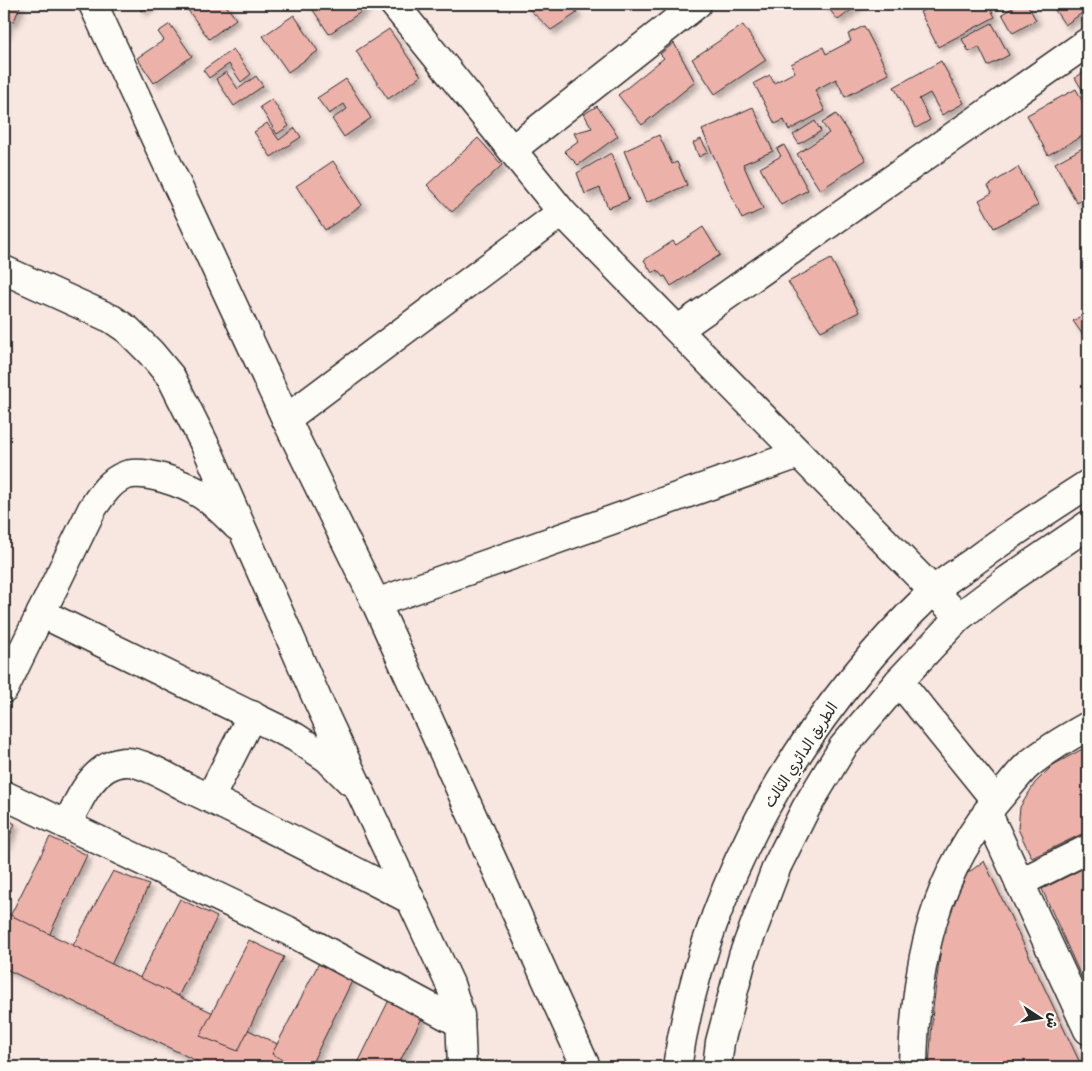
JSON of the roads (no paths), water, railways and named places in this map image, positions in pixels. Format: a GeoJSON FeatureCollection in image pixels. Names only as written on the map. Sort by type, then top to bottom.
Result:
{"type":"FeatureCollection","features":[{"type":"Feature","properties":{"kind":"street"},"geometry":{"type":"LineString","coordinates":[[93,4],[286,419],[376,603],[586,1067]]}},
{"type":"Feature","properties":{"kind":"street"},"geometry":{"type":"LineString","coordinates":[[394,4],[562,212],[679,329],[959,617]]}},
{"type":"Feature","properties":{"kind":"street"},"geometry":{"type":"LineString","coordinates":[[513,149],[697,4]]}},
{"type":"Feature","properties":{"kind":"street"},"geometry":{"type":"LineString","coordinates":[[679,329],[1088,42]]}},
{"type":"Feature","properties":{"kind":"street"},"geometry":{"type":"LineString","coordinates":[[286,419],[562,212]]}},
{"type":"Feature","properties":{"kind":"street"},"geometry":{"type":"LineString","coordinates":[[4,270],[112,319],[128,330],[171,377],[208,452],[318,701],[384,838],[457,1004],[462,1067]]}},
{"type":"Feature","properties":{"kind":"street"},"geometry":{"type":"LineString","coordinates":[[172,482],[208,452]]}},
{"type":"Feature","properties":{"kind":"street"},"geometry":{"type":"LineString","coordinates":[[376,603],[799,454]]}},
{"type":"Feature","properties":{"kind":"street"},"geometry":{"type":"LineString","coordinates":[[4,690],[92,509],[107,489],[125,475],[151,476],[172,482],[203,496],[246,536]]}},
{"type":"Feature","properties":{"kind":"street","name":"الطريق الدائري الثالث"},"geometry":{"type":"LineString","coordinates":[[677,1067],[683,1030],[709,932],[738,860],[767,805],[826,711],[934,590],[1011,534],[1088,484]]}},
{"type":"Feature","properties":{"kind":"street","name":"الطريق الدائري الثالث"},"geometry":{"type":"LineString","coordinates":[[718,1067],[720,1042],[743,956],[776,866],[806,808],[843,748],[899,681],[959,617],[1009,578],[1088,525]]}},
{"type":"Feature","properties":{"kind":"street"},"geometry":{"type":"LineString","coordinates":[[41,613],[285,732],[327,758],[367,802]]}},
{"type":"Feature","properties":{"kind":"street"},"geometry":{"type":"LineString","coordinates":[[899,681],[992,806],[1019,883],[1088,1030]]}},
{"type":"Feature","properties":{"kind":"street"},"geometry":{"type":"LineString","coordinates":[[285,732],[318,701]]}},
{"type":"Feature","properties":{"kind":"street"},"geometry":{"type":"LineString","coordinates":[[210,798],[252,715]]}},
{"type":"Feature","properties":{"kind":"street"},"geometry":{"type":"LineString","coordinates":[[913,1067],[914,1014],[919,976],[952,866],[992,806],[1028,765],[1088,726]]}},
{"type":"Feature","properties":{"kind":"street"},"geometry":{"type":"LineString","coordinates":[[67,825],[92,780],[116,764],[127,762],[146,768],[210,798],[411,900]]}},
{"type":"Feature","properties":{"kind":"street"},"geometry":{"type":"LineString","coordinates":[[4,795],[287,930],[460,1023]]}},
{"type":"Feature","properties":{"kind":"street"},"geometry":{"type":"LineString","coordinates":[[345,866],[367,853],[384,838]]}},
{"type":"Feature","properties":{"kind":"street"},"geometry":{"type":"LineString","coordinates":[[1019,883],[1088,849]]}},
{"type":"Feature","properties":{"kind":"street"},"geometry":{"type":"LineString","coordinates":[[412,997],[438,960]]}}]}
